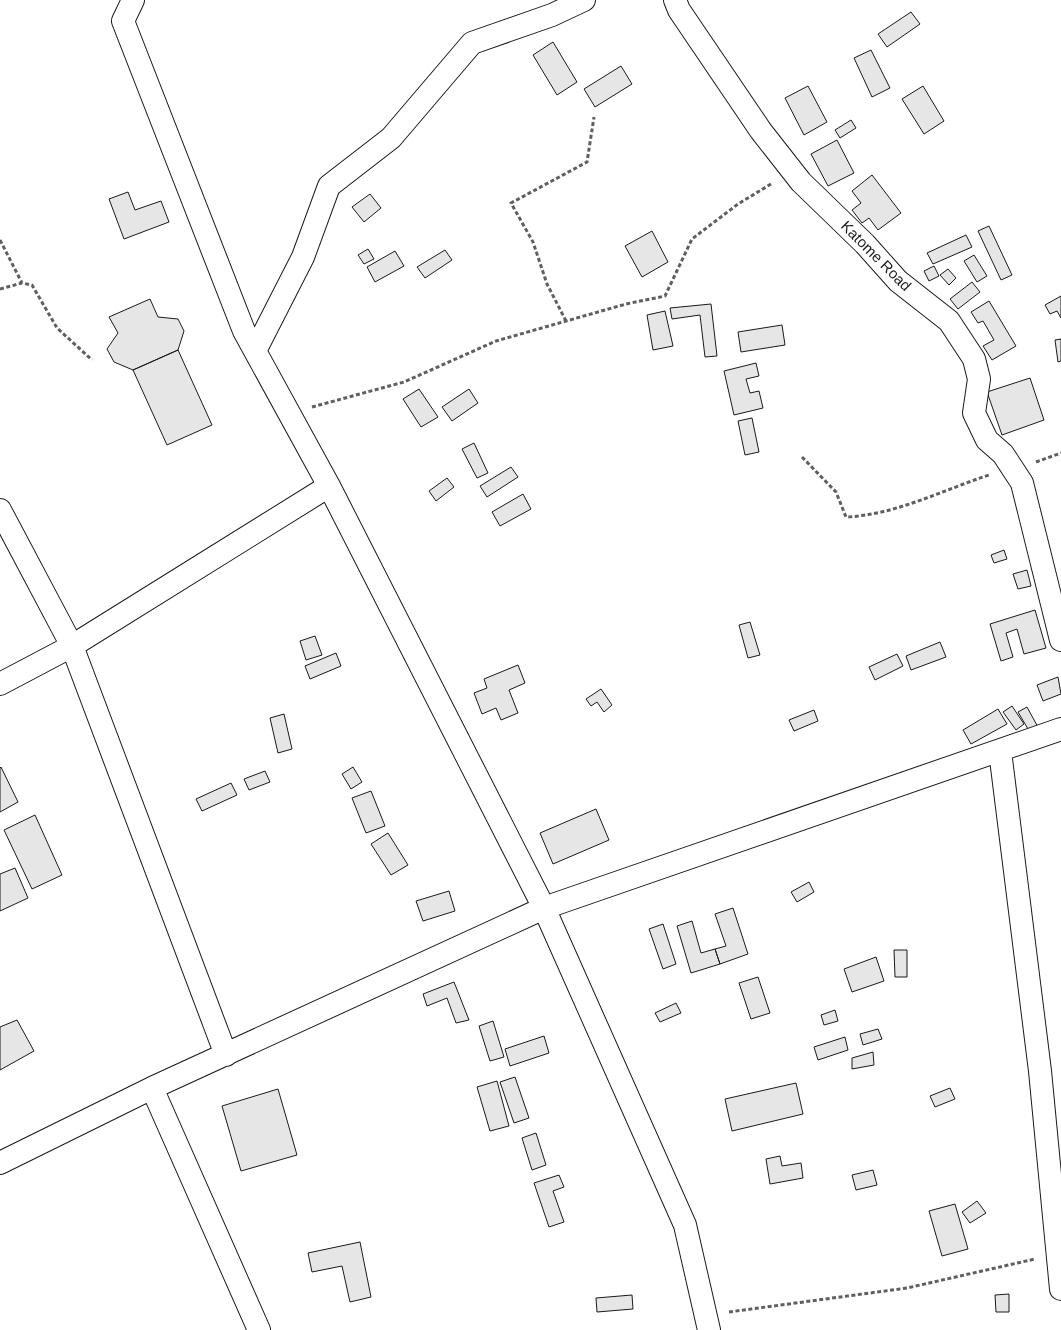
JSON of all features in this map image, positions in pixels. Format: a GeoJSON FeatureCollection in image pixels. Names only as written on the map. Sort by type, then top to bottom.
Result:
{"type":"FeatureCollection","features":[{"type":"Feature","properties":{"kind":"street"},"geometry":{"type":"LineString","coordinates":[[133,0],[123,21],[244,331],[329,486],[544,908],[685,1225],[707,1322]]}},
{"type":"Feature","properties":{"kind":"street"},"geometry":{"type":"LineString","coordinates":[[255,351],[303,257],[330,186],[391,138],[472,43],[552,15],[584,0]]}},
{"type":"Feature","properties":{"kind":"street","name":"Katome Road"},"geometry":{"type":"LineString","coordinates":[[675,0],[679,10],[761,131],[793,172],[898,281],[949,321],[974,359],[979,379],[974,413],[987,440],[1003,454],[1022,483],[1061,640]]}},
{"type":"Feature","properties":{"kind":"street"},"geometry":{"type":"LineString","coordinates":[[0,684],[72,646],[329,486]]}},
{"type":"Feature","properties":{"kind":"street"},"geometry":{"type":"LineString","coordinates":[[0,510],[72,646],[226,1055]]}},
{"type":"Feature","properties":{"kind":"street"},"geometry":{"type":"LineString","coordinates":[[0,1163],[152,1088],[544,908],[1061,730]]}},
{"type":"Feature","properties":{"kind":"street"},"geometry":{"type":"LineString","coordinates":[[1000,751],[1040,1071],[1061,1289]]}},
{"type":"Feature","properties":{"kind":"street"},"geometry":{"type":"LineString","coordinates":[[152,1088],[259,1330]]}},
{"type":"Feature","properties":{"kind":"path"},"geometry":{"type":"LineString","coordinates":[[566,321],[547,284],[533,242],[511,203],[587,162],[594,117]]}},
{"type":"Feature","properties":{"kind":"path"},"geometry":{"type":"LineString","coordinates":[[289,412],[404,382],[496,341],[626,304],[665,296],[692,239],[738,204],[793,172]]}},
{"type":"Feature","properties":{"kind":"path"},"geometry":{"type":"LineString","coordinates":[[0,240],[22,283]]}},
{"type":"Feature","properties":{"kind":"path"},"geometry":{"type":"LineString","coordinates":[[0,289],[22,283],[32,286],[58,328],[92,360]]}},
{"type":"Feature","properties":{"kind":"path"},"geometry":{"type":"LineString","coordinates":[[802,457],[836,492],[846,516],[864,516],[914,502],[1061,453]]}},
{"type":"Feature","properties":{"kind":"path"},"geometry":{"type":"LineString","coordinates":[[707,1322],[907,1288],[1058,1254]]}},
{"type":"Feature","properties":{"kind":"building"},"geometry":{"type":"Polygon","coordinates":[[[911,12],[920,24],[887,47],[878,34],[911,12]]]}},
{"type":"Feature","properties":{"kind":"building"},"geometry":{"type":"Polygon","coordinates":[[[553,42],[577,82],[557,95],[533,55],[553,42]]]}},
{"type":"Feature","properties":{"kind":"building"},"geometry":{"type":"Polygon","coordinates":[[[871,50],[890,88],[872,97],[854,58],[871,50]]]}},
{"type":"Feature","properties":{"kind":"building"},"geometry":{"type":"Polygon","coordinates":[[[621,66],[632,84],[595,107],[584,89],[621,66]]]}},
{"type":"Feature","properties":{"kind":"building"},"geometry":{"type":"Polygon","coordinates":[[[808,86],[827,122],[804,135],[785,98],[808,86]]]}},
{"type":"Feature","properties":{"kind":"building"},"geometry":{"type":"Polygon","coordinates":[[[923,86],[944,121],[924,134],[902,99],[923,86]]]}},
{"type":"Feature","properties":{"kind":"building"},"geometry":{"type":"Polygon","coordinates":[[[851,120],[856,128],[840,138],[835,130],[851,120]]]}},
{"type":"Feature","properties":{"kind":"building"},"geometry":{"type":"Polygon","coordinates":[[[837,140],[854,173],[828,186],[811,154],[837,140]]]}},
{"type":"Feature","properties":{"kind":"building"},"geometry":{"type":"Polygon","coordinates":[[[872,175],[901,213],[878,230],[869,218],[862,223],[852,210],[861,203],[852,191],[872,175]]]}},
{"type":"Feature","properties":{"kind":"building"},"geometry":{"type":"Polygon","coordinates":[[[128,192],[135,210],[161,201],[169,222],[124,239],[109,199],[128,192]]]}},
{"type":"Feature","properties":{"kind":"building"},"geometry":{"type":"Polygon","coordinates":[[[370,194],[381,208],[364,222],[352,207],[370,194]]]}},
{"type":"Feature","properties":{"kind":"building"},"geometry":{"type":"Polygon","coordinates":[[[989,226],[1012,275],[1001,280],[978,231],[989,226]]]}},
{"type":"Feature","properties":{"kind":"building"},"geometry":{"type":"Polygon","coordinates":[[[652,231],[668,262],[642,277],[625,246],[652,231]]]}},
{"type":"Feature","properties":{"kind":"building"},"geometry":{"type":"Polygon","coordinates":[[[966,235],[972,247],[933,264],[927,253],[966,235]]]}},
{"type":"Feature","properties":{"kind":"building"},"geometry":{"type":"Polygon","coordinates":[[[368,249],[374,259],[364,264],[358,255],[368,249]]]}},
{"type":"Feature","properties":{"kind":"building"},"geometry":{"type":"Polygon","coordinates":[[[445,250],[452,260],[425,278],[417,267],[445,250]]]}},
{"type":"Feature","properties":{"kind":"building"},"geometry":{"type":"Polygon","coordinates":[[[395,251],[404,266],[375,282],[367,267],[395,251]]]}},
{"type":"Feature","properties":{"kind":"building"},"geometry":{"type":"Polygon","coordinates":[[[974,255],[987,276],[977,282],[964,261],[974,255]]]}},
{"type":"Feature","properties":{"kind":"building"},"geometry":{"type":"Polygon","coordinates":[[[934,266],[939,276],[929,281],[924,271],[934,266]]]}},
{"type":"Feature","properties":{"kind":"building"},"geometry":{"type":"Polygon","coordinates":[[[948,269],[956,278],[949,285],[940,275],[948,269]]]}},
{"type":"Feature","properties":{"kind":"building"},"geometry":{"type":"Polygon","coordinates":[[[972,282],[980,292],[958,309],[950,299],[972,282]]]}},
{"type":"Feature","properties":{"kind":"building"},"geometry":{"type":"Polygon","coordinates":[[[1061,296],[1061,318],[1057,311],[1050,314],[1045,305],[1061,296]]]}},
{"type":"Feature","properties":{"kind":"building"},"geometry":{"type":"Polygon","coordinates":[[[150,299],[158,317],[178,319],[184,331],[178,350],[133,370],[114,362],[107,349],[118,333],[109,317],[150,299]]]}},
{"type":"Feature","properties":{"kind":"building"},"geometry":{"type":"Polygon","coordinates":[[[989,301],[1016,346],[992,360],[983,346],[994,340],[983,321],[978,323],[971,312],[989,301]]]}},
{"type":"Feature","properties":{"kind":"building"},"geometry":{"type":"Polygon","coordinates":[[[711,304],[717,356],[705,357],[700,315],[672,319],[670,308],[711,304]]]}},
{"type":"Feature","properties":{"kind":"building"},"geometry":{"type":"Polygon","coordinates":[[[665,311],[673,346],[653,350],[647,315],[665,311]]]}},
{"type":"Feature","properties":{"kind":"building"},"geometry":{"type":"Polygon","coordinates":[[[782,325],[785,345],[741,352],[738,332],[782,325]]]}},
{"type":"Feature","properties":{"kind":"building"},"geometry":{"type":"Polygon","coordinates":[[[1061,339],[1061,361],[1058,362],[1055,340],[1061,339]]]}},
{"type":"Feature","properties":{"kind":"building"},"geometry":{"type":"Polygon","coordinates":[[[178,350],[212,425],[167,445],[133,370],[178,350]]]}},
{"type":"Feature","properties":{"kind":"building"},"geometry":{"type":"Polygon","coordinates":[[[756,363],[759,376],[746,379],[750,393],[759,391],[763,408],[734,415],[724,371],[756,363]]]}},
{"type":"Feature","properties":{"kind":"building"},"geometry":{"type":"Polygon","coordinates":[[[1030,378],[1044,420],[1002,435],[987,392],[1030,378]]]}},
{"type":"Feature","properties":{"kind":"building"},"geometry":{"type":"Polygon","coordinates":[[[419,389],[438,417],[421,427],[403,399],[419,389]]]}},
{"type":"Feature","properties":{"kind":"building"},"geometry":{"type":"Polygon","coordinates":[[[469,389],[478,403],[452,421],[442,407],[469,389]]]}},
{"type":"Feature","properties":{"kind":"building"},"geometry":{"type":"Polygon","coordinates":[[[752,418],[759,452],[745,455],[738,421],[752,418]]]}},
{"type":"Feature","properties":{"kind":"building"},"geometry":{"type":"Polygon","coordinates":[[[474,443],[488,473],[477,478],[462,449],[474,443]]]}},
{"type":"Feature","properties":{"kind":"building"},"geometry":{"type":"Polygon","coordinates":[[[511,467],[518,477],[487,497],[480,486],[511,467]]]}},
{"type":"Feature","properties":{"kind":"building"},"geometry":{"type":"Polygon","coordinates":[[[447,478],[454,487],[436,501],[429,491],[447,478]]]}},
{"type":"Feature","properties":{"kind":"building"},"geometry":{"type":"Polygon","coordinates":[[[523,494],[531,509],[500,526],[492,512],[523,494]]]}},
{"type":"Feature","properties":{"kind":"building"},"geometry":{"type":"Polygon","coordinates":[[[1004,550],[1007,559],[994,563],[991,555],[1004,550]]]}},
{"type":"Feature","properties":{"kind":"building"},"geometry":{"type":"Polygon","coordinates":[[[1027,570],[1031,586],[1018,589],[1013,574],[1027,570]]]}},
{"type":"Feature","properties":{"kind":"building"},"geometry":{"type":"Polygon","coordinates":[[[1035,610],[1046,648],[1024,654],[1017,629],[1006,633],[1013,657],[1001,661],[990,624],[1035,610]]]}},
{"type":"Feature","properties":{"kind":"building"},"geometry":{"type":"Polygon","coordinates":[[[750,622],[760,655],[748,658],[739,625],[750,622]]]}},
{"type":"Feature","properties":{"kind":"building"},"geometry":{"type":"Polygon","coordinates":[[[315,636],[322,655],[306,660],[300,641],[315,636]]]}},
{"type":"Feature","properties":{"kind":"building"},"geometry":{"type":"Polygon","coordinates":[[[940,642],[946,657],[911,670],[906,656],[940,642]]]}},
{"type":"Feature","properties":{"kind":"building"},"geometry":{"type":"Polygon","coordinates":[[[336,653],[341,666],[310,679],[305,666],[336,653]]]}},
{"type":"Feature","properties":{"kind":"building"},"geometry":{"type":"Polygon","coordinates":[[[897,654],[903,666],[875,680],[869,667],[897,654]]]}},
{"type":"Feature","properties":{"kind":"building"},"geometry":{"type":"Polygon","coordinates":[[[518,665],[525,683],[509,690],[518,713],[501,720],[496,708],[482,714],[474,693],[487,688],[484,679],[518,665]]]}},
{"type":"Feature","properties":{"kind":"building"},"geometry":{"type":"Polygon","coordinates":[[[1058,677],[1061,694],[1043,701],[1037,685],[1058,677]]]}},
{"type":"Feature","properties":{"kind":"building"},"geometry":{"type":"Polygon","coordinates":[[[601,689],[612,705],[604,712],[597,702],[591,706],[586,699],[601,689]]]}},
{"type":"Feature","properties":{"kind":"building"},"geometry":{"type":"Polygon","coordinates":[[[1012,706],[1024,724],[1016,730],[1003,712],[1012,706]]]}},
{"type":"Feature","properties":{"kind":"building"},"geometry":{"type":"Polygon","coordinates":[[[1027,707],[1039,729],[1031,734],[1018,712],[1027,707]]]}},
{"type":"Feature","properties":{"kind":"building"},"geometry":{"type":"Polygon","coordinates":[[[998,709],[1007,724],[971,744],[963,730],[998,709]]]}},
{"type":"Feature","properties":{"kind":"building"},"geometry":{"type":"Polygon","coordinates":[[[814,710],[818,721],[794,731],[789,720],[814,710]]]}},
{"type":"Feature","properties":{"kind":"building"},"geometry":{"type":"Polygon","coordinates":[[[284,714],[292,749],[278,753],[270,718],[284,714]]]}},
{"type":"Feature","properties":{"kind":"building"},"geometry":{"type":"Polygon","coordinates":[[[353,767],[362,782],[351,789],[342,774],[353,767]]]}},
{"type":"Feature","properties":{"kind":"building"},"geometry":{"type":"Polygon","coordinates":[[[0,768],[18,802],[0,812],[0,768]]]}},
{"type":"Feature","properties":{"kind":"building"},"geometry":{"type":"Polygon","coordinates":[[[265,771],[270,782],[249,790],[244,779],[265,771]]]}},
{"type":"Feature","properties":{"kind":"building"},"geometry":{"type":"Polygon","coordinates":[[[231,783],[237,795],[202,811],[196,799],[231,783]]]}},
{"type":"Feature","properties":{"kind":"building"},"geometry":{"type":"Polygon","coordinates":[[[371,791],[385,826],[366,833],[352,798],[371,791]]]}},
{"type":"Feature","properties":{"kind":"building"},"geometry":{"type":"Polygon","coordinates":[[[596,809],[609,840],[553,864],[540,833],[596,809]]]}},
{"type":"Feature","properties":{"kind":"building"},"geometry":{"type":"Polygon","coordinates":[[[35,815],[62,875],[32,889],[4,830],[35,815]]]}},
{"type":"Feature","properties":{"kind":"building"},"geometry":{"type":"Polygon","coordinates":[[[388,833],[408,865],[391,875],[371,844],[388,833]]]}},
{"type":"Feature","properties":{"kind":"building"},"geometry":{"type":"Polygon","coordinates":[[[15,868],[28,898],[0,911],[0,874],[15,868]]]}},
{"type":"Feature","properties":{"kind":"building"},"geometry":{"type":"Polygon","coordinates":[[[809,882],[814,892],[797,902],[791,892],[809,882]]]}},
{"type":"Feature","properties":{"kind":"building"},"geometry":{"type":"Polygon","coordinates":[[[449,891],[455,911],[423,921],[416,901],[449,891]]]}},
{"type":"Feature","properties":{"kind":"building"},"geometry":{"type":"Polygon","coordinates":[[[733,908],[748,954],[720,964],[715,949],[726,946],[715,914],[733,908]]]}},
{"type":"Feature","properties":{"kind":"building"},"geometry":{"type":"Polygon","coordinates":[[[692,921],[701,953],[715,949],[720,964],[691,973],[677,926],[692,921]]]}},
{"type":"Feature","properties":{"kind":"building"},"geometry":{"type":"Polygon","coordinates":[[[663,924],[676,964],[663,969],[649,929],[663,924]]]}},
{"type":"Feature","properties":{"kind":"building"},"geometry":{"type":"Polygon","coordinates":[[[894,950],[907,950],[907,977],[895,977],[894,950]]]}},
{"type":"Feature","properties":{"kind":"building"},"geometry":{"type":"Polygon","coordinates":[[[876,957],[884,981],[852,992],[844,969],[876,957]]]}},
{"type":"Feature","properties":{"kind":"building"},"geometry":{"type":"Polygon","coordinates":[[[758,977],[770,1013],[751,1019],[739,983],[758,977]]]}},
{"type":"Feature","properties":{"kind":"building"},"geometry":{"type":"Polygon","coordinates":[[[454,982],[469,1020],[456,1023],[447,998],[427,1006],[423,994],[454,982]]]}},
{"type":"Feature","properties":{"kind":"building"},"geometry":{"type":"Polygon","coordinates":[[[676,1003],[681,1013],[660,1022],[655,1013],[676,1003]]]}},
{"type":"Feature","properties":{"kind":"building"},"geometry":{"type":"Polygon","coordinates":[[[835,1010],[838,1021],[824,1025],[821,1015],[835,1010]]]}},
{"type":"Feature","properties":{"kind":"building"},"geometry":{"type":"Polygon","coordinates":[[[17,1020],[34,1051],[0,1070],[0,1027],[17,1020]]]}},
{"type":"Feature","properties":{"kind":"building"},"geometry":{"type":"Polygon","coordinates":[[[493,1021],[504,1057],[490,1061],[479,1026],[493,1021]]]}},
{"type":"Feature","properties":{"kind":"building"},"geometry":{"type":"Polygon","coordinates":[[[878,1029],[882,1039],[863,1045],[860,1034],[878,1029]]]}},
{"type":"Feature","properties":{"kind":"building"},"geometry":{"type":"Polygon","coordinates":[[[544,1036],[549,1053],[510,1066],[505,1049],[544,1036]]]}},
{"type":"Feature","properties":{"kind":"building"},"geometry":{"type":"Polygon","coordinates":[[[845,1037],[848,1050],[818,1060],[814,1047],[845,1037]]]}},
{"type":"Feature","properties":{"kind":"building"},"geometry":{"type":"Polygon","coordinates":[[[873,1052],[874,1065],[852,1069],[852,1058],[873,1052]]]}},
{"type":"Feature","properties":{"kind":"building"},"geometry":{"type":"Polygon","coordinates":[[[515,1077],[529,1118],[514,1123],[500,1082],[515,1077]]]}},
{"type":"Feature","properties":{"kind":"building"},"geometry":{"type":"Polygon","coordinates":[[[497,1081],[509,1126],[490,1131],[477,1087],[497,1081]]]}},
{"type":"Feature","properties":{"kind":"building"},"geometry":{"type":"Polygon","coordinates":[[[796,1083],[803,1114],[732,1131],[725,1099],[796,1083]]]}},
{"type":"Feature","properties":{"kind":"building"},"geometry":{"type":"Polygon","coordinates":[[[950,1088],[955,1099],[935,1107],[930,1096],[950,1088]]]}},
{"type":"Feature","properties":{"kind":"building"},"geometry":{"type":"Polygon","coordinates":[[[278,1089],[297,1155],[241,1171],[222,1106],[278,1089]]]}},
{"type":"Feature","properties":{"kind":"building"},"geometry":{"type":"Polygon","coordinates":[[[536,1133],[546,1165],[532,1170],[522,1138],[536,1133]]]}},
{"type":"Feature","properties":{"kind":"building"},"geometry":{"type":"Polygon","coordinates":[[[780,1156],[782,1166],[801,1163],[803,1178],[770,1184],[766,1159],[780,1156]]]}},
{"type":"Feature","properties":{"kind":"building"},"geometry":{"type":"Polygon","coordinates":[[[873,1170],[877,1185],[856,1190],[852,1175],[873,1170]]]}},
{"type":"Feature","properties":{"kind":"building"},"geometry":{"type":"Polygon","coordinates":[[[559,1175],[564,1187],[553,1191],[564,1222],[549,1227],[534,1183],[559,1175]]]}},
{"type":"Feature","properties":{"kind":"building"},"geometry":{"type":"Polygon","coordinates":[[[977,1201],[986,1213],[970,1223],[962,1212],[977,1201]]]}},
{"type":"Feature","properties":{"kind":"building"},"geometry":{"type":"Polygon","coordinates":[[[955,1204],[968,1249],[942,1256],[929,1211],[955,1204]]]}},
{"type":"Feature","properties":{"kind":"building"},"geometry":{"type":"Polygon","coordinates":[[[360,1242],[371,1297],[350,1302],[342,1266],[312,1272],[308,1253],[360,1242]]]}},
{"type":"Feature","properties":{"kind":"building"},"geometry":{"type":"Polygon","coordinates":[[[1009,1294],[1009,1312],[996,1312],[995,1295],[1009,1294]]]}},
{"type":"Feature","properties":{"kind":"building"},"geometry":{"type":"Polygon","coordinates":[[[632,1295],[633,1309],[597,1312],[596,1298],[632,1295]]]}}]}
